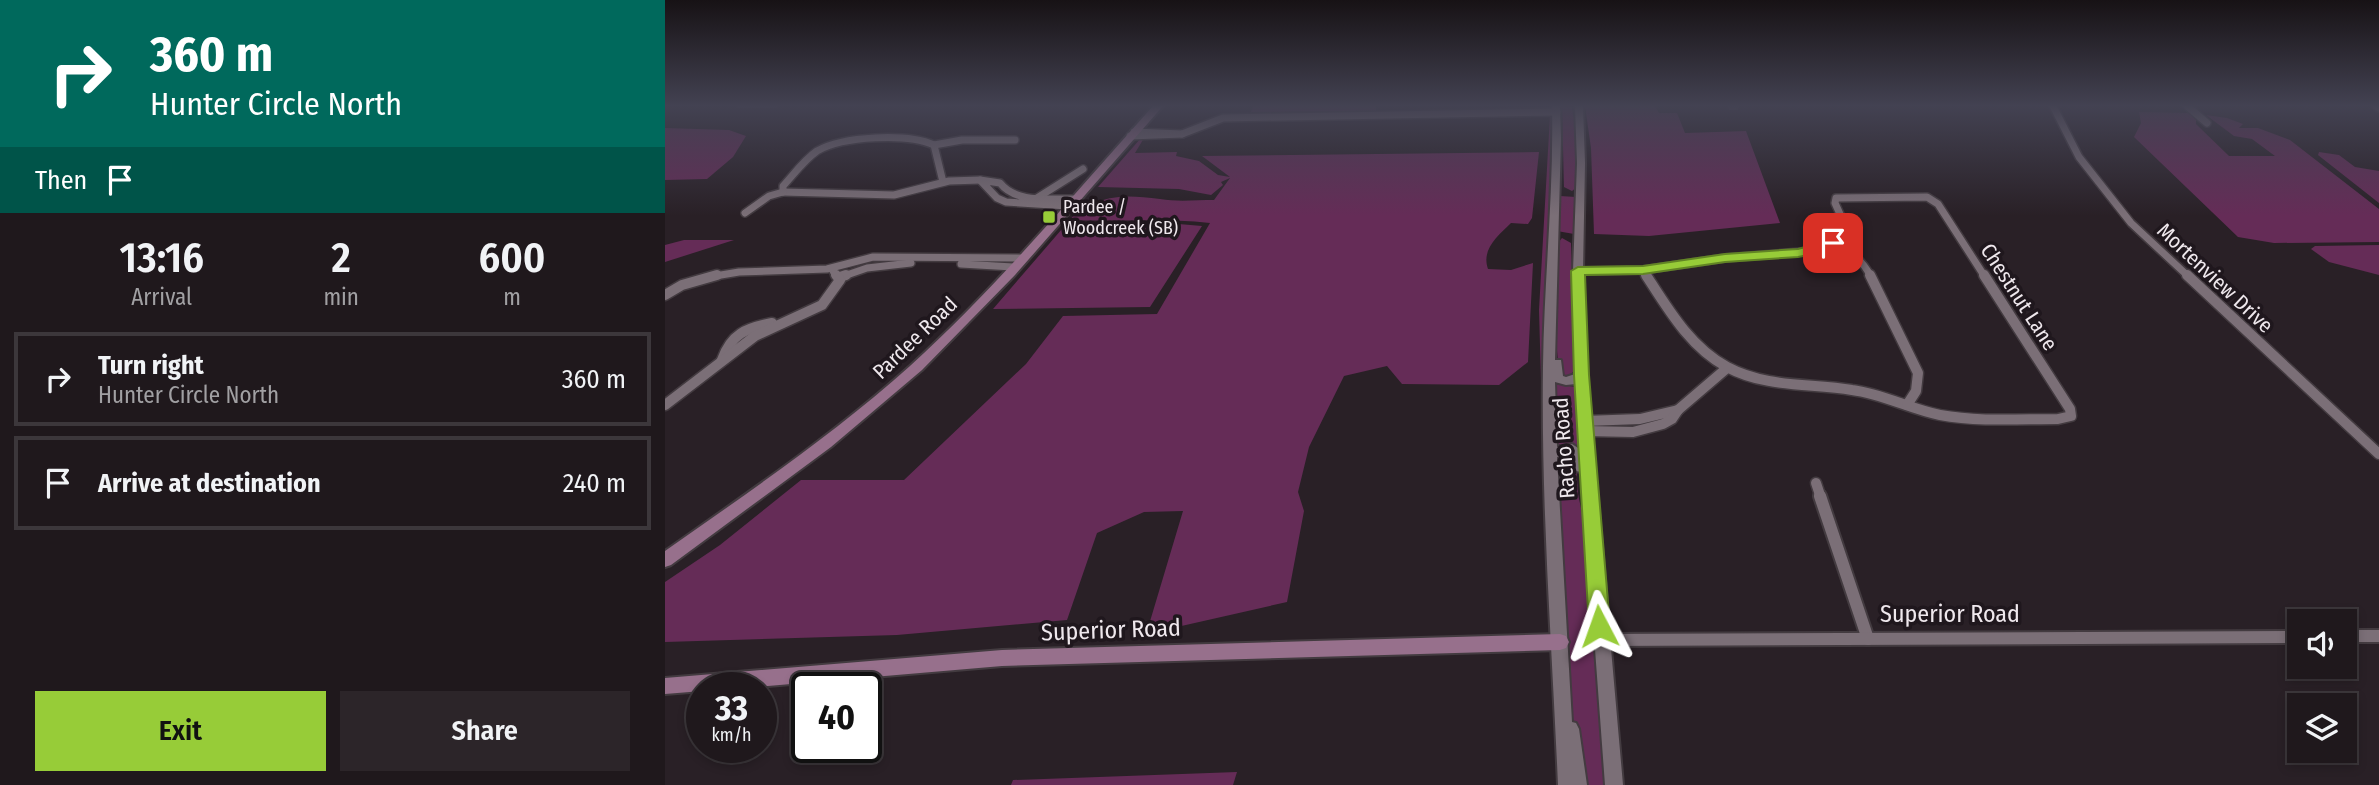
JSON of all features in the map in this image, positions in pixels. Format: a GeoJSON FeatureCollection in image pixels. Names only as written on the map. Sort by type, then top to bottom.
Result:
{"type":"FeatureCollection","features":[{"type":"Feature","properties":{"kind":"main road","name":"Pardee Road"},"geometry":{"type":"LineString","coordinates":[[665,561],[849,425],[899,384],[954,332],[1124,143]]}},
{"type":"Feature","properties":{"kind":"main road","name":"Superior Road"},"geometry":{"type":"LineString","coordinates":[[665,686],[1002,658],[1560,642]]}},
{"type":"Feature","properties":{"kind":"street"},"geometry":{"type":"LineString","coordinates":[[782,192],[783,186],[811,157],[836,144],[850,143]]}},
{"type":"Feature","properties":{"kind":"street"},"geometry":{"type":"LineString","coordinates":[[928,143],[934,145],[947,143]]}},
{"type":"Feature","properties":{"kind":"street","name":"Racho Road"},"geometry":{"type":"LineString","coordinates":[[1557,143],[1550,318],[1551,453],[1567,785]]}},
{"type":"Feature","properties":{"kind":"street","name":"Racho Road"},"geometry":{"type":"LineString","coordinates":[[1579,143],[1572,192],[1581,375],[1614,785]]}},
{"type":"Feature","properties":{"kind":"street","name":"Mortenview Drive"},"geometry":{"type":"LineString","coordinates":[[2071,143],[2078,157],[2131,223],[2379,454]]}},
{"type":"Feature","properties":{"kind":"street"},"geometry":{"type":"LineString","coordinates":[[934,145],[943,182]]}},
{"type":"Feature","properties":{"kind":"street"},"geometry":{"type":"LineString","coordinates":[[1558,159],[1563,173],[1562,191],[1572,192]]}},
{"type":"Feature","properties":{"kind":"street"},"geometry":{"type":"LineString","coordinates":[[1035,201],[1048,190],[1070,182],[1083,169]]}},
{"type":"Feature","properties":{"kind":"street"},"geometry":{"type":"LineString","coordinates":[[980,180],[997,198],[1006,202],[1071,202]]}},
{"type":"Feature","properties":{"kind":"street"},"geometry":{"type":"LineString","coordinates":[[745,213],[782,192],[889,195],[943,182],[980,180],[1000,183],[1008,193],[1035,201]]}},
{"type":"Feature","properties":{"kind":"street"},"geometry":{"type":"LineString","coordinates":[[997,198],[1008,193]]}},
{"type":"Feature","properties":{"kind":"street","name":"Chestnut Lane"},"geometry":{"type":"LineString","coordinates":[[1833,243],[1841,235],[1844,223],[1835,203],[1836,198],[1932,199],[2064,399],[2071,416],[1968,418],[1940,415],[1907,405]]}},
{"type":"Feature","properties":{"kind":"street"},"geometry":{"type":"LineString","coordinates":[[1553,237],[1564,234],[1573,238],[1572,258],[1578,277],[1725,258],[1814,251],[1833,243],[1852,252],[1864,264],[1911,358],[1918,380],[1916,391],[1907,405],[1852,389],[1777,384],[1727,368],[1692,340],[1643,270]]}},
{"type":"Feature","properties":{"kind":"street"},"geometry":{"type":"LineString","coordinates":[[665,295],[697,279],[724,273],[819,269],[836,274],[902,263],[1018,262]]}},
{"type":"Feature","properties":{"kind":"street"},"geometry":{"type":"LineString","coordinates":[[665,405],[755,336],[822,305],[831,296],[836,274]]}},
{"type":"Feature","properties":{"kind":"street"},"geometry":{"type":"LineString","coordinates":[[1550,318],[1556,346],[1557,377],[1563,382],[1571,382],[1581,375]]}},
{"type":"Feature","properties":{"kind":"street"},"geometry":{"type":"LineString","coordinates":[[1585,426],[1646,430],[1672,419],[1678,410],[1727,368]]}},
{"type":"Feature","properties":{"kind":"street"},"geometry":{"type":"LineString","coordinates":[[1585,426],[1640,419],[1678,410]]}},
{"type":"Feature","properties":{"kind":"street"},"geometry":{"type":"LineString","coordinates":[[1640,419],[1646,430]]}},
{"type":"Feature","properties":{"kind":"street"},"geometry":{"type":"LineString","coordinates":[[1551,453],[1564,449],[1577,452],[1582,490],[1593,530]]}},
{"type":"Feature","properties":{"kind":"street"},"geometry":{"type":"LineString","coordinates":[[1817,483],[1868,639]]}},
{"type":"Feature","properties":{"kind":"street"},"geometry":{"type":"LineString","coordinates":[[2357,636],[2379,636]]}},
{"type":"Feature","properties":{"kind":"street","name":"Superior Road"},"geometry":{"type":"LineString","coordinates":[[1601,640],[2287,637]]}},
{"type":"Feature","properties":{"kind":"street"},"geometry":{"type":"LineString","coordinates":[[1562,687],[1577,760],[1579,785]]}},
{"type":"Feature","properties":{"kind":"shaded area"},"geometry":{"type":"Polygon","coordinates":[[[665,143],[742,143],[733,157],[707,179],[665,180],[665,143]]]}},
{"type":"Feature","properties":{"kind":"shaded area"},"geometry":{"type":"Polygon","coordinates":[[[1137,143],[1141,143],[1135,153],[1177,152],[1176,156],[1199,161],[1218,175],[1230,177],[1202,156],[1539,152],[1532,218],[1528,224],[1511,223],[1492,243],[1486,262],[1488,269],[1511,270],[1533,263],[1528,362],[1499,385],[1402,384],[1387,366],[1344,376],[1309,447],[1298,492],[1304,511],[1287,602],[1177,627],[1148,628],[1183,511],[1144,512],[1097,533],[1067,620],[897,635],[665,642],[665,582],[720,545],[801,480],[904,480],[1026,364],[1063,316],[1157,314],[1210,223],[1069,220],[1091,205],[1112,198],[1214,200],[1230,178],[1221,182],[1223,185],[1211,195],[1179,189],[1098,187],[1137,143]]]}},
{"type":"Feature","properties":{"kind":"shaded area"},"geometry":{"type":"Polygon","coordinates":[[[1548,143],[1553,143],[1545,304],[1543,453],[1539,310],[1548,143]]]}},
{"type":"Feature","properties":{"kind":"shaded area"},"geometry":{"type":"Polygon","coordinates":[[[1563,143],[1577,143],[1577,187],[1572,191],[1564,187],[1563,143]]]}},
{"type":"Feature","properties":{"kind":"shaded area"},"geometry":{"type":"Polygon","coordinates":[[[1590,143],[1750,143],[1780,223],[1649,236],[1594,234],[1590,143]]]}},
{"type":"Feature","properties":{"kind":"shaded area"},"geometry":{"type":"Polygon","coordinates":[[[2140,143],[2215,143],[2229,156],[2275,156],[2257,143],[2293,143],[2379,209],[2379,242],[2274,243],[2238,237],[2140,143]]]}},
{"type":"Feature","properties":{"kind":"shaded area"},"geometry":{"type":"Polygon","coordinates":[[[2319,152],[2339,155],[2355,167],[2379,171],[2379,203],[2318,155],[2319,152]]]}},
{"type":"Feature","properties":{"kind":"shaded area"},"geometry":{"type":"Polygon","coordinates":[[[1560,196],[1576,197],[1574,234],[1557,231],[1560,196]]]}},
{"type":"Feature","properties":{"kind":"shaded area"},"geometry":{"type":"Polygon","coordinates":[[[1068,222],[1130,226],[1167,223],[1202,226],[1150,307],[993,309],[1068,222]]]}},
{"type":"Feature","properties":{"kind":"shaded area"},"geometry":{"type":"Polygon","coordinates":[[[1562,238],[1571,243],[1575,370],[1568,377],[1559,372],[1554,318],[1558,243],[1562,238]]]}},
{"type":"Feature","properties":{"kind":"shaded area"},"geometry":{"type":"Polygon","coordinates":[[[684,240],[734,240],[665,262],[665,245],[684,240]]]}},
{"type":"Feature","properties":{"kind":"shaded area"},"geometry":{"type":"Polygon","coordinates":[[[2379,245],[2379,275],[2329,262],[2311,249],[2315,246],[2379,245]]]}},
{"type":"Feature","properties":{"kind":"shaded area"},"geometry":{"type":"Polygon","coordinates":[[[1556,384],[1576,387],[1580,443],[1578,446],[1557,444],[1556,384]]]}},
{"type":"Feature","properties":{"kind":"shaded area"},"geometry":{"type":"Polygon","coordinates":[[[1564,456],[1571,457],[1576,463],[1578,494],[1588,541],[1606,785],[1582,785],[1569,687],[1558,465],[1564,456]]]}},
{"type":"Feature","properties":{"kind":"shaded area"},"geometry":{"type":"Polygon","coordinates":[[[1237,772],[1233,785],[1011,785],[1013,780],[1237,772]]]}},
{"type":"Feature","properties":{"kind":"place","name":"Pardee / Woodcreek (SB)"},"geometry":{"type":"Point","coordinates":[1049,217]}},
{"type":"Feature","properties":{"kind":"route"},"geometry":{"type":"LineString","coordinates":[[1599,626],[1581,375],[1578,271],[1643,270],[1725,258],[1798,253],[1814,251],[1833,243]]}}]}
